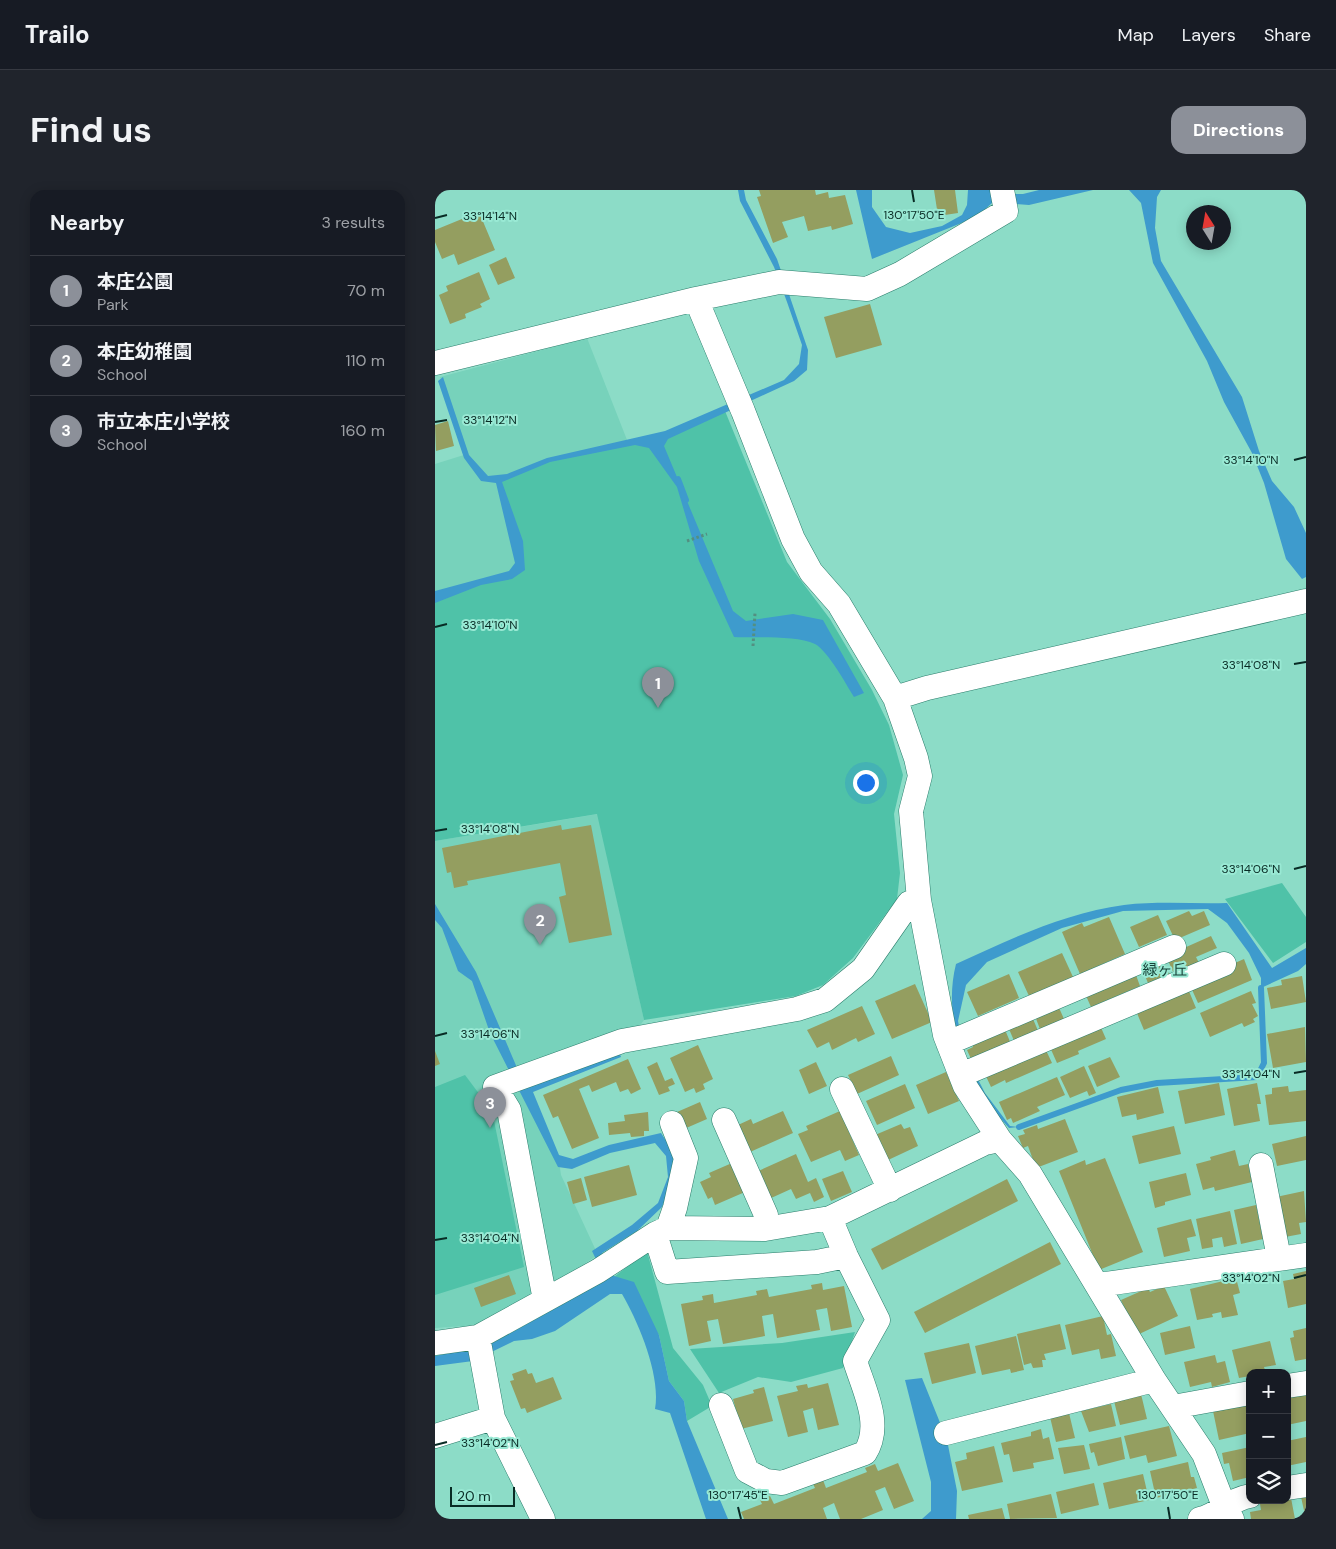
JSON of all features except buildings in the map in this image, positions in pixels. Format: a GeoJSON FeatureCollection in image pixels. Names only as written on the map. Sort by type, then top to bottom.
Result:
{"type":"FeatureCollection","features":[{"type":"Feature","properties":{"kind":"street"},"geometry":{"type":"LineString","coordinates":[[435,363],[696,299],[784,283],[867,289],[900,274],[968,232],[1004,197]]}},
{"type":"Feature","properties":{"kind":"street"},"geometry":{"type":"LineString","coordinates":[[696,299],[740,402],[793,539],[811,572],[839,604],[895,698],[920,776],[911,811],[919,900],[958,1039],[970,1072],[965,1086],[1000,1140],[1030,1174],[1099,1285],[1154,1380],[1204,1454],[1228,1513]]}},
{"type":"Feature","properties":{"kind":"street"},"geometry":{"type":"LineString","coordinates":[[895,698],[927,688],[1306,600]]}},
{"type":"Feature","properties":{"kind":"street"},"geometry":{"type":"LineString","coordinates":[[545,1300],[509,1110],[495,1087],[621,1041],[797,1009],[825,1000],[863,968],[909,903],[919,900]]}},
{"type":"Feature","properties":{"kind":"street"},"geometry":{"type":"LineString","coordinates":[[958,1039],[1174,947]]}},
{"type":"Feature","properties":{"kind":"street"},"geometry":{"type":"LineString","coordinates":[[970,1072],[1224,964]]}},
{"type":"Feature","properties":{"kind":"street"},"geometry":{"type":"LineString","coordinates":[[842,1089],[890,1190]]}},
{"type":"Feature","properties":{"kind":"street"},"geometry":{"type":"LineString","coordinates":[[724,1120],[766,1215],[765,1229]]}},
{"type":"Feature","properties":{"kind":"street"},"geometry":{"type":"LineString","coordinates":[[435,1343],[479,1347],[545,1300],[607,1265],[661,1231],[675,1208],[686,1158],[672,1124]]}},
{"type":"Feature","properties":{"kind":"street"},"geometry":{"type":"LineString","coordinates":[[661,1231],[765,1229],[830,1218],[985,1143],[1000,1140]]}},
{"type":"Feature","properties":{"kind":"street"},"geometry":{"type":"LineString","coordinates":[[1261,1165],[1279,1258]]}},
{"type":"Feature","properties":{"kind":"street"},"geometry":{"type":"LineString","coordinates":[[721,1406],[747,1471],[766,1481],[782,1483],[865,1453],[872,1442],[874,1422],[855,1361],[878,1320],[845,1256],[830,1218]]}},
{"type":"Feature","properties":{"kind":"street"},"geometry":{"type":"LineString","coordinates":[[661,1231],[667,1272],[817,1262],[845,1256]]}},
{"type":"Feature","properties":{"kind":"street"},"geometry":{"type":"LineString","coordinates":[[1099,1285],[1306,1255]]}},
{"type":"Feature","properties":{"kind":"street"},"geometry":{"type":"LineString","coordinates":[[479,1347],[493,1418],[543,1519]]}},
{"type":"Feature","properties":{"kind":"street"},"geometry":{"type":"LineString","coordinates":[[946,1433],[1154,1380]]}},
{"type":"Feature","properties":{"kind":"street"},"geometry":{"type":"LineString","coordinates":[[1291,1385],[1306,1383]]}},
{"type":"Feature","properties":{"kind":"street"},"geometry":{"type":"LineString","coordinates":[[1173,1407],[1246,1394]]}},
{"type":"Feature","properties":{"kind":"street"},"geometry":{"type":"LineString","coordinates":[[435,1436],[493,1418]]}},
{"type":"Feature","properties":{"kind":"street"},"geometry":{"type":"LineString","coordinates":[[1291,1487],[1306,1485]]}},
{"type":"Feature","properties":{"kind":"street"},"geometry":{"type":"LineString","coordinates":[[1200,1519],[1228,1513],[1238,1498],[1246,1497]]}},
{"type":"Feature","properties":{"kind":"path"},"geometry":{"type":"LineString","coordinates":[[687,541],[707,534]]}},
{"type":"Feature","properties":{"kind":"path"},"geometry":{"type":"LineString","coordinates":[[753,646],[755,613]]}},
{"type":"Feature","properties":{"kind":"shaded area"},"geometry":{"type":"Polygon","coordinates":[[[587,338],[629,445],[509,573],[435,596],[435,464],[467,454],[440,377],[587,338]]]}},
{"type":"Feature","properties":{"kind":"shaded area"},"geometry":{"type":"Polygon","coordinates":[[[725,411],[787,562],[830,619],[872,690],[889,725],[903,775],[894,814],[900,873],[897,899],[853,958],[823,985],[796,996],[644,1020],[597,814],[435,841],[435,596],[509,573],[517,564],[498,481],[548,461],[628,445],[725,411]]]}},
{"type":"Feature","properties":{"kind":"shaded area"},"geometry":{"type":"Polygon","coordinates":[[[598,814],[644,1020],[626,1045],[521,1083],[559,1161],[561,1175],[598,1255],[542,1291],[478,1325],[435,1328],[435,841],[598,814]]]}},
{"type":"Feature","properties":{"kind":"shaded area"},"geometry":{"type":"Polygon","coordinates":[[[1282,883],[1306,917],[1306,942],[1273,963],[1225,899],[1282,883]]]}},
{"type":"Feature","properties":{"kind":"shaded area"},"geometry":{"type":"Polygon","coordinates":[[[465,1075],[492,1111],[524,1267],[435,1295],[435,1087],[465,1075]]]}},
{"type":"Feature","properties":{"kind":"shaded area"},"geometry":{"type":"Polygon","coordinates":[[[647,1251],[673,1348],[703,1385],[712,1406],[687,1421],[684,1401],[669,1381],[659,1335],[614,1277],[647,1251]]]}},
{"type":"Feature","properties":{"kind":"shaded area"},"geometry":{"type":"Polygon","coordinates":[[[855,1332],[843,1368],[791,1382],[758,1377],[719,1393],[690,1349],[782,1343],[855,1332]]]}},
{"type":"Feature","properties":{"kind":"water"},"geometry":{"type":"Polygon","coordinates":[[[738,190],[744,190],[746,200],[777,259],[808,350],[807,370],[794,381],[668,439],[664,446],[733,611],[746,621],[793,614],[823,620],[864,693],[854,697],[831,660],[815,644],[787,638],[734,637],[699,561],[677,487],[649,448],[635,445],[550,462],[502,482],[523,541],[525,570],[512,579],[481,585],[435,603],[435,591],[509,571],[515,563],[496,483],[481,481],[464,458],[438,381],[443,377],[469,455],[488,476],[507,474],[547,458],[665,431],[784,380],[799,364],[802,345],[787,302],[774,267],[740,201],[738,190]]]}},
{"type":"Feature","properties":{"kind":"water"},"geometry":{"type":"Polygon","coordinates":[[[856,190],[872,190],[872,207],[886,227],[910,233],[942,226],[962,215],[967,205],[968,190],[994,190],[996,194],[1023,194],[1039,190],[1093,190],[1029,205],[993,202],[978,216],[872,259],[856,190]]]}},
{"type":"Feature","properties":{"kind":"water"},"geometry":{"type":"Polygon","coordinates":[[[1129,190],[1161,190],[1157,197],[1155,228],[1161,261],[1242,397],[1259,451],[1272,481],[1294,507],[1306,533],[1306,577],[1302,579],[1286,559],[1264,483],[1252,453],[1224,402],[1207,361],[1153,263],[1141,203],[1129,190]]]}},
{"type":"Feature","properties":{"kind":"water"},"geometry":{"type":"Polygon","coordinates":[[[1150,903],[1227,903],[1272,968],[1306,948],[1306,964],[1298,971],[1261,988],[1261,978],[1249,953],[1227,923],[1208,909],[1123,911],[1062,928],[987,962],[966,985],[958,1021],[965,1054],[985,1093],[1010,1126],[1019,1127],[1009,1128],[982,1096],[973,1081],[960,1049],[955,1032],[952,998],[956,964],[1038,928],[1102,909],[1150,903]]]}},
{"type":"Feature","properties":{"kind":"water"},"geometry":{"type":"Polygon","coordinates":[[[435,904],[476,972],[524,1084],[619,1051],[621,1057],[533,1092],[559,1155],[573,1159],[609,1145],[661,1133],[674,1153],[675,1174],[662,1207],[637,1231],[602,1253],[614,1276],[634,1282],[659,1335],[669,1381],[684,1401],[687,1421],[728,1519],[706,1519],[670,1413],[655,1409],[655,1381],[652,1366],[641,1334],[622,1294],[610,1294],[555,1331],[532,1339],[514,1341],[473,1361],[435,1366],[435,1356],[489,1345],[606,1280],[592,1251],[632,1225],[658,1203],[668,1177],[666,1156],[655,1143],[610,1153],[572,1169],[558,1167],[490,1033],[472,981],[458,971],[442,928],[435,920],[435,904]]]}},
{"type":"Feature","properties":{"kind":"water"},"geometry":{"type":"Polygon","coordinates":[[[922,1378],[947,1440],[957,1491],[956,1519],[922,1519],[931,1511],[931,1482],[905,1380],[922,1378]]]}},
{"type":"Feature","properties":{"kind":"waterway"},"geometry":{"type":"LineString","coordinates":[[678,479],[686,500]]}},
{"type":"Feature","properties":{"kind":"waterway"},"geometry":{"type":"LineString","coordinates":[[1019,1127],[1121,1090],[1157,1083],[1257,1077],[1264,1063],[1261,988]]}},
{"type":"Feature","properties":{"kind":"place","name":"本庄公園"},"geometry":{"type":"Point","coordinates":[658,708]}},
{"type":"Feature","properties":{"kind":"place","name":"本庄幼稚園"},"geometry":{"type":"Point","coordinates":[540,945]}},
{"type":"Feature","properties":{"kind":"place","name":"市立本庄小学校"},"geometry":{"type":"Point","coordinates":[490,1128]}},
{"type":"Feature","properties":{"kind":"district","name":"緑ヶ丘"},"geometry":{"type":"Point","coordinates":[1165,970]}}]}
